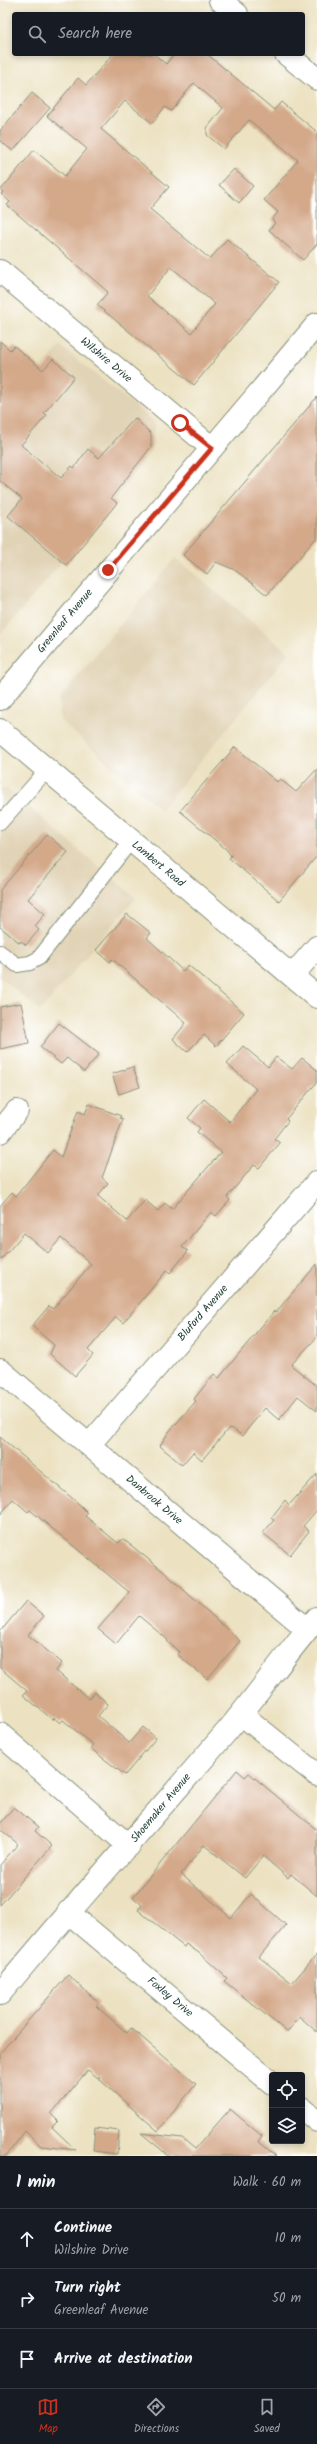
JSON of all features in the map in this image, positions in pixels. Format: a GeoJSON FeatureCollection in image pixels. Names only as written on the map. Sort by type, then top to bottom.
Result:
{"type":"FeatureCollection","features":[{"type":"Feature","properties":{"kind":"street"},"geometry":{"type":"LineString","coordinates":[[220,0],[235,12]]}},
{"type":"Feature","properties":{"kind":"street"},"geometry":{"type":"LineString","coordinates":[[288,56],[317,80]]}},
{"type":"Feature","properties":{"kind":"street","name":"Wilshire Drive"},"geometry":{"type":"LineString","coordinates":[[0,271],[212,448]]}},
{"type":"Feature","properties":{"kind":"street","name":"Greenleaf Avenue"},"geometry":{"type":"LineString","coordinates":[[0,699],[317,324]]}},
{"type":"Feature","properties":{"kind":"street","name":"Lambert Road"},"geometry":{"type":"LineString","coordinates":[[0,730],[293,975],[317,997]]}},
{"type":"Feature","properties":{"kind":"street"},"geometry":{"type":"LineString","coordinates":[[293,975],[317,947]]}},
{"type":"Feature","properties":{"kind":"street"},"geometry":{"type":"LineString","coordinates":[[0,1132],[17,1111]]}},
{"type":"Feature","properties":{"kind":"street","name":"Bluford Avenue"},"geometry":{"type":"LineString","coordinates":[[89,1445],[317,1182]]}},
{"type":"Feature","properties":{"kind":"street","name":"Danbrook Drive"},"geometry":{"type":"LineString","coordinates":[[0,1370],[89,1445],[312,1624]]}},
{"type":"Feature","properties":{"kind":"street","name":"Shoemaker Avenue"},"geometry":{"type":"LineString","coordinates":[[0,1994],[68,1912],[129,1846],[241,1714],[312,1624]]}},
{"type":"Feature","properties":{"kind":"street"},"geometry":{"type":"LineString","coordinates":[[241,1714],[317,1775]]}},
{"type":"Feature","properties":{"kind":"street"},"geometry":{"type":"LineString","coordinates":[[0,1734],[129,1846]]}},
{"type":"Feature","properties":{"kind":"street","name":"Foxley Drive"},"geometry":{"type":"LineString","coordinates":[[68,1912],[269,2080]]}},
{"type":"Feature","properties":{"kind":"street"},"geometry":{"type":"LineString","coordinates":[[305,2111],[317,2121]]}},
{"type":"Feature","properties":{"kind":"lane"},"geometry":{"type":"LineString","coordinates":[[0,823],[48,769]]}},
{"type":"Feature","properties":{"kind":"lane"},"geometry":{"type":"LineString","coordinates":[[0,952],[17,965],[30,963],[39,958],[131,841]]}},
{"type":"Feature","properties":{"kind":"shaded area"},"geometry":{"type":"Polygon","coordinates":[[[60,346],[154,421],[153,448],[118,496],[0,635],[0,416],[60,346]]]}},
{"type":"Feature","properties":{"kind":"shaded area"},"geometry":{"type":"Polygon","coordinates":[[[175,558],[289,653],[161,810],[60,720],[59,699],[175,558]]]}},
{"type":"Feature","properties":{"kind":"shaded area"},"geometry":{"type":"Polygon","coordinates":[[[0,789],[7,789],[136,898],[40,1011],[0,977],[0,789]]]}},
{"type":"Feature","properties":{"kind":"building"},"geometry":{"type":"Polygon","coordinates":[[[111,56],[156,56],[166,64],[172,56],[209,56],[274,110],[281,102],[317,132],[317,244],[303,260],[269,230],[275,223],[272,220],[278,212],[264,200],[298,160],[249,120],[224,149],[207,135],[207,128],[223,108],[194,83],[171,111],[165,107],[152,123],[125,101],[101,129],[169,187],[150,209],[210,259],[227,239],[279,282],[194,385],[97,305],[108,292],[7,205],[10,202],[1,194],[3,192],[1,190],[34,150],[65,176],[87,149],[47,116],[78,78],[86,85],[111,56]],[[171,267],[147,296],[191,333],[215,304],[171,267]]]}},
{"type":"Feature","properties":{"kind":"building"},"geometry":{"type":"Polygon","coordinates":[[[32,93],[50,108],[13,151],[0,141],[0,131],[32,93]]]}},
{"type":"Feature","properties":{"kind":"building"},"geometry":{"type":"Polygon","coordinates":[[[234,169],[253,186],[239,203],[219,185],[234,169]]]}},
{"type":"Feature","properties":{"kind":"building"},"geometry":{"type":"Polygon","coordinates":[[[0,341],[10,350],[14,346],[43,370],[53,359],[74,377],[44,413],[47,415],[21,445],[61,478],[72,466],[74,468],[88,449],[99,458],[135,418],[151,434],[151,447],[111,498],[117,503],[66,565],[8,516],[22,499],[0,481],[0,341]]]}},
{"type":"Feature","properties":{"kind":"building"},"geometry":{"type":"Polygon","coordinates":[[[317,397],[317,537],[267,595],[235,570],[216,562],[207,574],[183,555],[317,397]]]}},
{"type":"Feature","properties":{"kind":"building"},"geometry":{"type":"Polygon","coordinates":[[[235,747],[277,782],[280,779],[296,792],[317,769],[317,856],[279,901],[229,858],[231,856],[227,850],[180,811],[235,747]]]}},
{"type":"Feature","properties":{"kind":"building"},"geometry":{"type":"Polygon","coordinates":[[[47,835],[68,852],[28,899],[45,914],[35,926],[39,930],[26,945],[21,941],[20,943],[0,927],[0,890],[47,835]]]}},
{"type":"Feature","properties":{"kind":"building"},"geometry":{"type":"Polygon","coordinates":[[[127,914],[151,933],[147,938],[183,971],[188,965],[244,1013],[216,1046],[204,1035],[187,1052],[173,1039],[186,1023],[112,959],[110,962],[96,950],[127,914]]]}},
{"type":"Feature","properties":{"kind":"building"},"geometry":{"type":"Polygon","coordinates":[[[21,1003],[29,1043],[0,1049],[0,1007],[21,1003]]]}},
{"type":"Feature","properties":{"kind":"building"},"geometry":{"type":"Polygon","coordinates":[[[59,1023],[99,1054],[84,1072],[67,1058],[61,1064],[40,1047],[59,1023]]]}},
{"type":"Feature","properties":{"kind":"building"},"geometry":{"type":"Polygon","coordinates":[[[243,1046],[268,1067],[276,1057],[292,1069],[302,1058],[317,1070],[317,1082],[286,1119],[288,1121],[274,1139],[280,1143],[259,1168],[254,1165],[227,1197],[230,1200],[216,1216],[211,1212],[182,1247],[188,1251],[170,1273],[167,1270],[123,1323],[116,1317],[88,1350],[93,1355],[75,1376],[50,1354],[54,1345],[32,1326],[49,1306],[53,1309],[91,1264],[61,1238],[48,1253],[24,1233],[0,1261],[0,1206],[12,1192],[16,1196],[53,1150],[61,1157],[78,1111],[85,1114],[89,1104],[121,1116],[120,1118],[123,1119],[102,1178],[108,1183],[98,1196],[127,1221],[145,1200],[158,1211],[165,1203],[172,1209],[221,1152],[197,1132],[200,1128],[188,1118],[204,1099],[230,1122],[256,1089],[227,1064],[243,1046]]]}},
{"type":"Feature","properties":{"kind":"building"},"geometry":{"type":"Polygon","coordinates":[[[133,1067],[140,1087],[119,1094],[112,1074],[133,1067]]]}},
{"type":"Feature","properties":{"kind":"building"},"geometry":{"type":"Polygon","coordinates":[[[317,1264],[317,1337],[291,1365],[317,1386],[317,1411],[298,1396],[279,1420],[265,1408],[242,1436],[232,1428],[229,1428],[202,1460],[193,1452],[182,1465],[160,1446],[168,1433],[196,1401],[194,1399],[214,1374],[219,1378],[274,1311],[276,1312],[317,1264]]]}},
{"type":"Feature","properties":{"kind":"building"},"geometry":{"type":"Polygon","coordinates":[[[0,1437],[79,1504],[88,1513],[85,1516],[118,1543],[123,1539],[163,1571],[240,1641],[207,1679],[177,1654],[179,1652],[167,1641],[168,1640],[139,1616],[116,1644],[98,1629],[129,1592],[30,1510],[28,1512],[13,1499],[0,1515],[0,1437]]]}},
{"type":"Feature","properties":{"kind":"building"},"geometry":{"type":"Polygon","coordinates":[[[317,1474],[317,1510],[303,1526],[309,1531],[290,1555],[263,1533],[274,1520],[271,1518],[285,1500],[289,1505],[317,1474]]]}},
{"type":"Feature","properties":{"kind":"building"},"geometry":{"type":"Polygon","coordinates":[[[26,1601],[44,1616],[28,1635],[62,1663],[56,1671],[89,1699],[95,1692],[108,1704],[98,1716],[129,1743],[143,1727],[156,1738],[125,1775],[90,1748],[93,1745],[63,1720],[60,1723],[54,1718],[53,1720],[23,1695],[27,1691],[0,1668],[0,1632],[26,1601]]]}},
{"type":"Feature","properties":{"kind":"building"},"geometry":{"type":"Polygon","coordinates":[[[237,1770],[245,1777],[249,1773],[317,1830],[317,1896],[291,1874],[288,1878],[263,1856],[245,1878],[204,1845],[181,1874],[231,1918],[251,1894],[286,1925],[259,1957],[292,1983],[317,1954],[317,2032],[300,2017],[287,2032],[224,1981],[227,1978],[199,1953],[186,1944],[184,1947],[138,1910],[142,1905],[133,1897],[237,1770]]]}},
{"type":"Feature","properties":{"kind":"building"},"geometry":{"type":"Polygon","coordinates":[[[14,1807],[38,1827],[35,1831],[52,1846],[0,1905],[0,1865],[18,1844],[0,1829],[0,1824],[14,1807]]]}},
{"type":"Feature","properties":{"kind":"building"},"geometry":{"type":"Polygon","coordinates":[[[68,1975],[99,2003],[96,2006],[127,2033],[131,2028],[196,2084],[158,2131],[100,2080],[100,2076],[98,2078],[88,2070],[51,2114],[58,2121],[52,2127],[76,2150],[41,2146],[25,2131],[6,2156],[0,2156],[0,2053],[68,1975]]]}},
{"type":"Feature","properties":{"kind":"building"},"geometry":{"type":"Polygon","coordinates":[[[230,2109],[262,2136],[258,2141],[276,2156],[169,2156],[141,2133],[182,2138],[195,2149],[230,2109]]]}},
{"type":"Feature","properties":{"kind":"building"},"geometry":{"type":"Polygon","coordinates":[[[95,2128],[119,2131],[117,2154],[93,2151],[95,2128]]]}},
{"type":"Feature","properties":{"kind":"route"},"geometry":{"type":"LineString","coordinates":[[108,570],[212,448],[180,423]]}}]}
